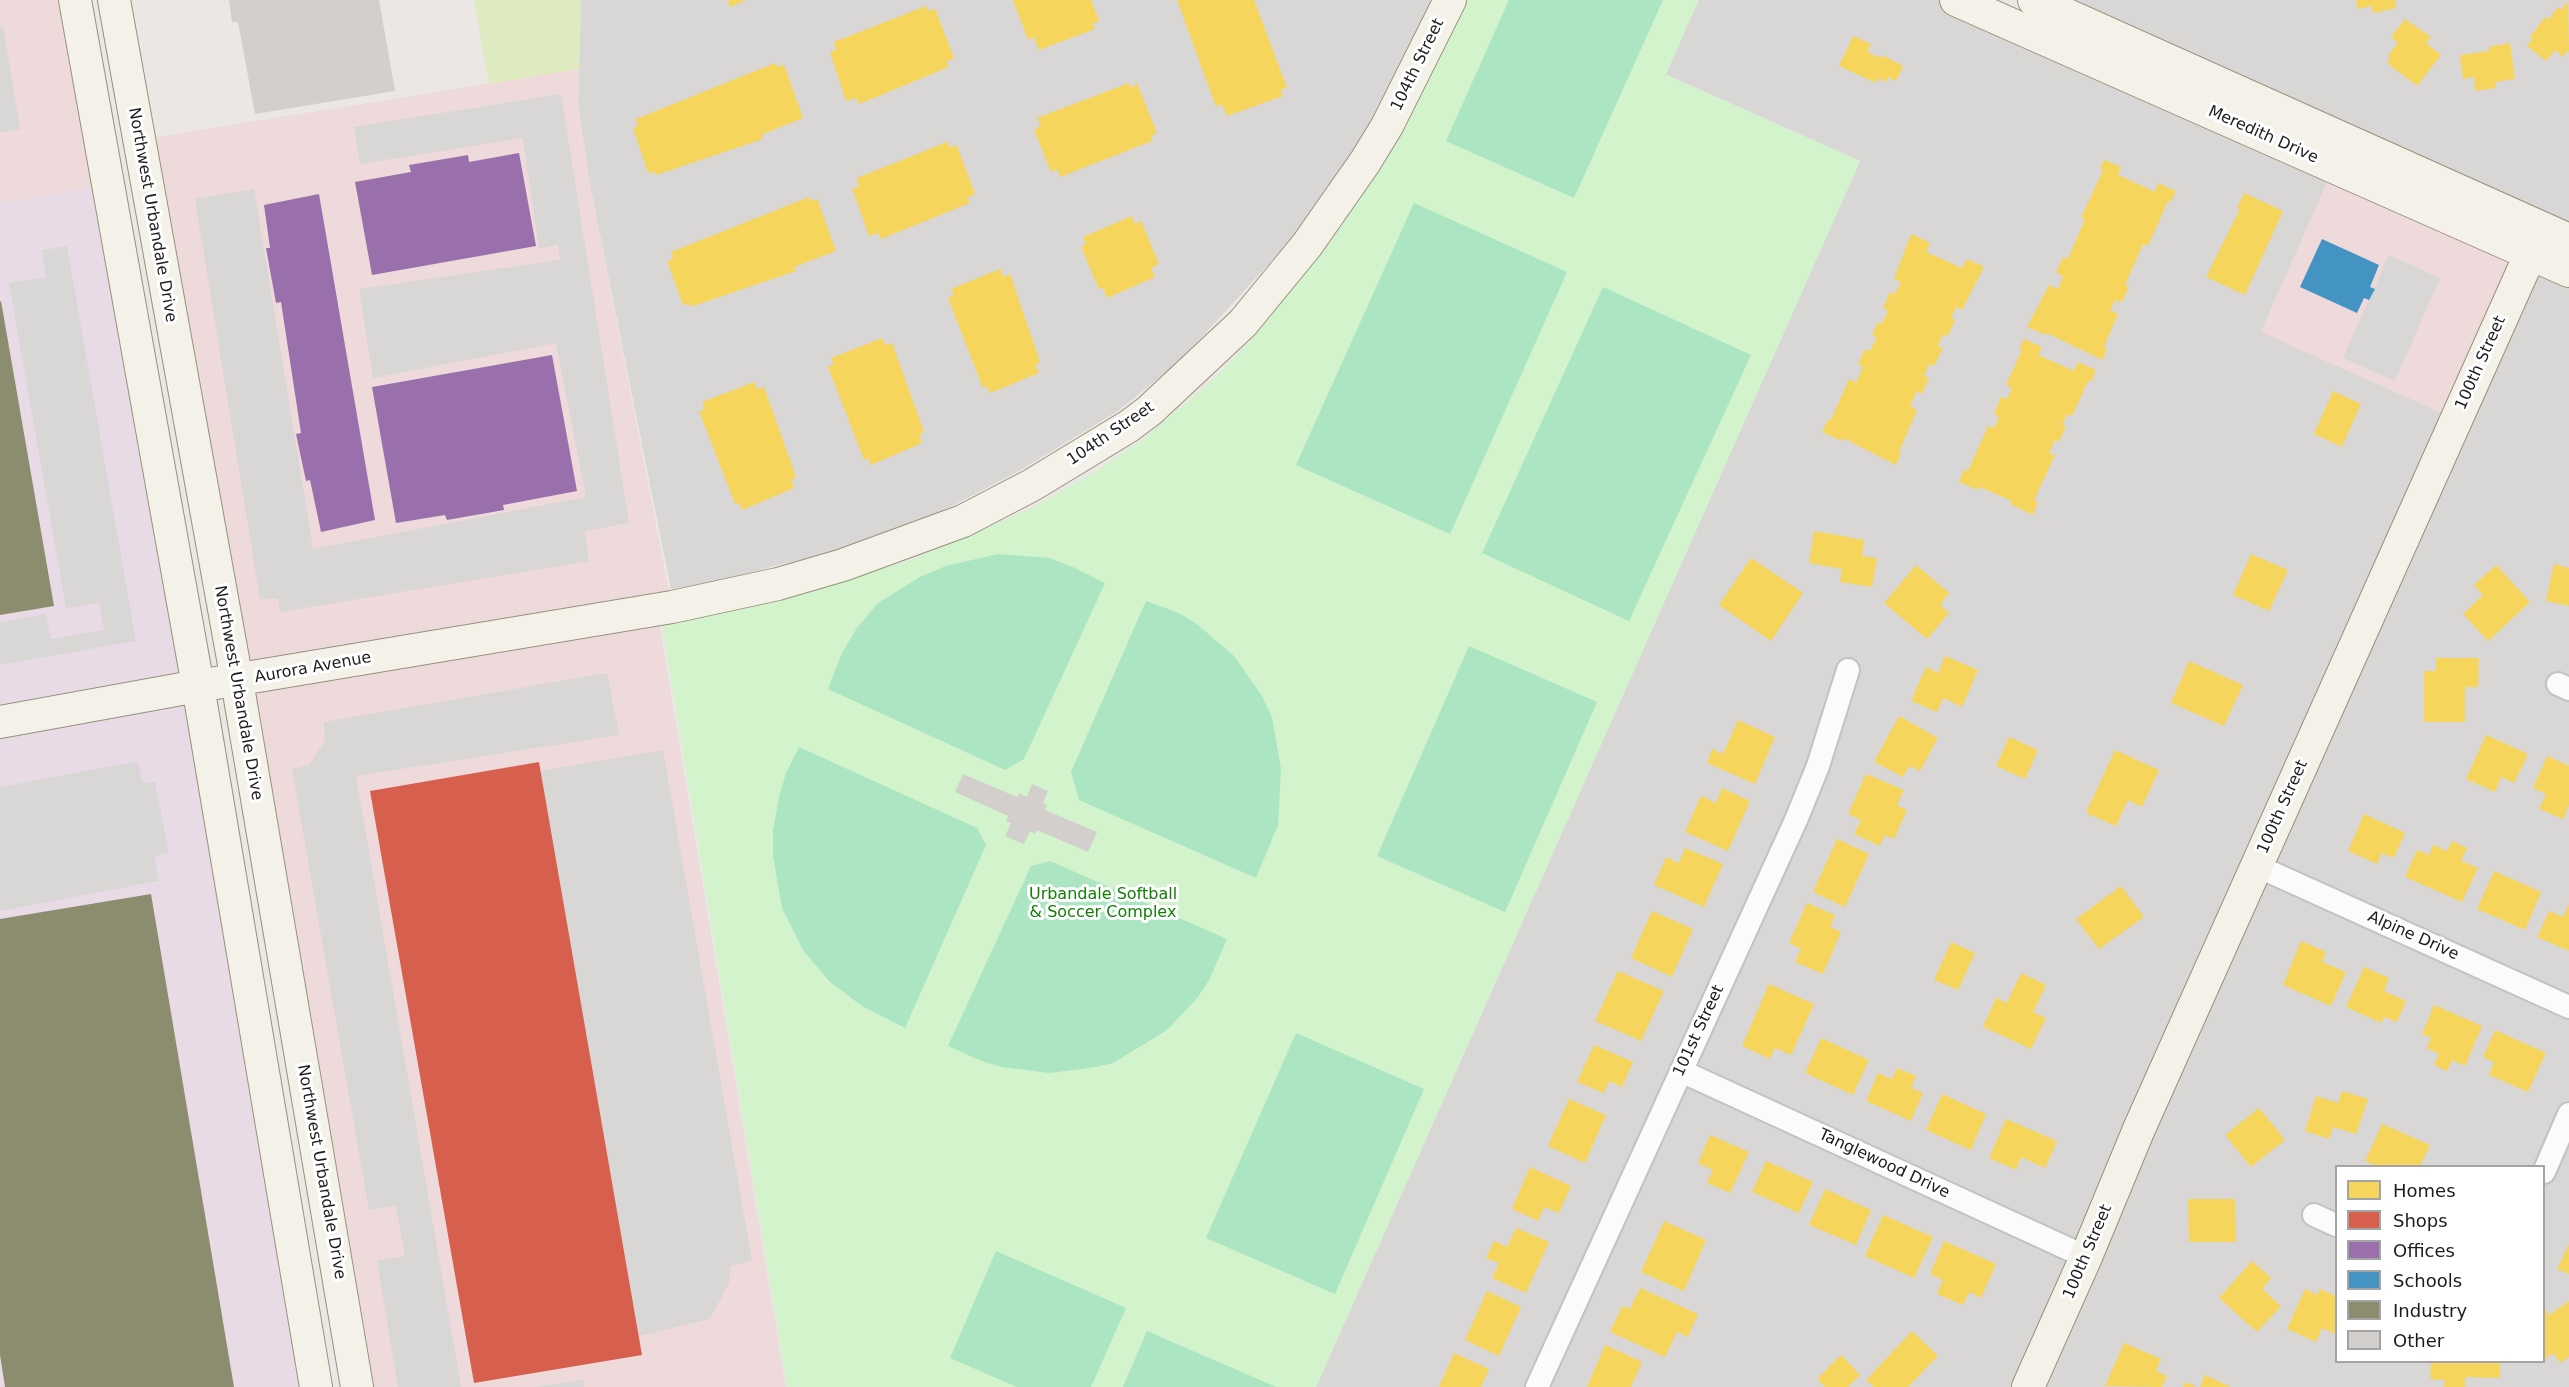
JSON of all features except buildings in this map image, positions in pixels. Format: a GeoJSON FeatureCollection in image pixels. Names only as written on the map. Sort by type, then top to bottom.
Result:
{"type":"FeatureCollection","features":[{"type":"Feature","properties":{"kind":"main road"},"geometry":{"type":"LineString","coordinates":[[75,0],[198,686],[316,1387]]}},
{"type":"Feature","properties":{"kind":"main road","name":"Northwest Urbandale Drive"},"geometry":{"type":"LineString","coordinates":[[114,0],[237,681],[357,1387]]}},
{"type":"Feature","properties":{"kind":"main road","name":"104th Street"},"geometry":{"type":"LineString","coordinates":[[627,615],[778,584],[843,566],[899,546],[963,520],[1032,485],[1142,416],[1243,323],[1325,221],[1387,126],[1450,0]]}},
{"type":"Feature","properties":{"kind":"main road","name":"Meredith Drive"},"geometry":{"type":"LineString","coordinates":[[1956,0],[2015,12],[2546,241]]}},
{"type":"Feature","properties":{"kind":"main road","name":"Meredith Drive"},"geometry":{"type":"LineString","coordinates":[[2034,0],[2546,241],[2569,271]]}},
{"type":"Feature","properties":{"kind":"main road","name":"100th Street"},"geometry":{"type":"LineString","coordinates":[[2028,1387],[2086,1257],[2139,1129],[2257,866],[2546,241]]}},
{"type":"Feature","properties":{"kind":"main road","name":"Aurora Avenue"},"geometry":{"type":"LineString","coordinates":[[0,722],[198,686],[627,615]]}},
{"type":"Feature","properties":{"kind":"street","name":"101st Street"},"geometry":{"type":"LineString","coordinates":[[1537,1387],[1796,819],[1818,766],[1848,670]]}},
{"type":"Feature","properties":{"kind":"street","name":"Alpine Drive"},"geometry":{"type":"LineString","coordinates":[[2257,866],[2569,1007]]}},
{"type":"Feature","properties":{"kind":"street","name":"Tanglewood Drive"},"geometry":{"type":"LineString","coordinates":[[1681,1071],[2086,1257]]}},
{"type":"Feature","properties":{"kind":"street"},"geometry":{"type":"LineString","coordinates":[[2545,1170],[2569,1114]]}},
{"type":"Feature","properties":{"kind":"street"},"geometry":{"type":"LineString","coordinates":[[2314,1215],[2335,1224]]}},
{"type":"Feature","properties":{"kind":"shaded area"},"geometry":{"type":"Polygon","coordinates":[[[0,0],[75,0],[108,183],[64,193],[0,203],[0,0]]]}},
{"type":"Feature","properties":{"kind":"shaded area"},"geometry":{"type":"Polygon","coordinates":[[[581,0],[1431,0],[1400,69],[1354,151],[1296,234],[1181,360],[1118,411],[1017,472],[904,528],[843,551],[778,565],[720,581],[671,589],[590,185],[578,104],[581,0]]]}},
{"type":"Feature","properties":{"kind":"shaded area"},"geometry":{"type":"Polygon","coordinates":[[[1699,0],[1956,0],[2334,167],[2261,332],[2529,254],[2569,271],[2569,1387],[1316,1387],[1860,161],[1665,74],[1699,0]]]}},
{"type":"Feature","properties":{"kind":"shaded area"},"geometry":{"type":"Polygon","coordinates":[[[2034,0],[2569,0],[2569,240],[2034,0]]]}},
{"type":"Feature","properties":{"kind":"shaded area"},"geometry":{"type":"Polygon","coordinates":[[[3,27],[20,129],[0,133],[0,28],[3,27]]]}},
{"type":"Feature","properties":{"kind":"shaded area"},"geometry":{"type":"Polygon","coordinates":[[[579,69],[578,104],[590,185],[672,607],[659,622],[786,1387],[357,1387],[139,140],[579,69]]]}},
{"type":"Feature","properties":{"kind":"shaded area"},"geometry":{"type":"Polygon","coordinates":[[[561,94],[629,523],[585,531],[589,561],[280,612],[278,598],[260,599],[195,199],[254,189],[313,549],[586,497],[556,343],[373,378],[359,289],[560,260],[558,245],[539,249],[523,138],[360,164],[354,127],[561,94]]]}},
{"type":"Feature","properties":{"kind":"shaded area"},"geometry":{"type":"Polygon","coordinates":[[[2334,167],[2529,254],[2455,419],[2261,332],[2334,167]]]}},
{"type":"Feature","properties":{"kind":"shaded area"},"geometry":{"type":"Polygon","coordinates":[[[108,183],[316,1387],[0,1387],[0,203],[64,193],[108,183]]]}},
{"type":"Feature","properties":{"kind":"shaded area"},"geometry":{"type":"Polygon","coordinates":[[[67,246],[136,641],[0,665],[0,622],[46,614],[51,639],[104,630],[99,603],[66,608],[9,283],[46,277],[42,250],[67,246]]]}},
{"type":"Feature","properties":{"kind":"shaded area"},"geometry":{"type":"Polygon","coordinates":[[[2389,255],[2440,278],[2395,381],[2343,358],[2389,255]]]}},
{"type":"Feature","properties":{"kind":"shaded area"},"geometry":{"type":"Polygon","coordinates":[[[607,673],[619,735],[356,776],[461,1387],[398,1387],[377,1261],[405,1256],[396,1206],[369,1210],[292,769],[309,765],[325,741],[324,722],[607,673]]]}},
{"type":"Feature","properties":{"kind":"shaded area"},"geometry":{"type":"Polygon","coordinates":[[[663,750],[752,1261],[731,1266],[729,1283],[710,1319],[639,1336],[540,771],[663,750]]]}},
{"type":"Feature","properties":{"kind":"shaded area"},"geometry":{"type":"Polygon","coordinates":[[[138,761],[143,783],[155,782],[169,853],[154,856],[159,881],[0,911],[0,787],[138,761]]]}},
{"type":"Feature","properties":{"kind":"shaded area"},"geometry":{"type":"Polygon","coordinates":[[[583,1380],[584,1387],[535,1387],[583,1380]]]}},
{"type":"Feature","properties":{"kind":"green space"},"geometry":{"type":"Polygon","coordinates":[[[474,0],[581,0],[579,69],[489,84],[474,0]]]}},
{"type":"Feature","properties":{"kind":"green space","name":"Urbandale Softball & Soccer Complex"},"geometry":{"type":"Polygon","coordinates":[[[1466,0],[1698,0],[1666,75],[1860,161],[1316,1387],[787,1387],[662,625],[848,579],[911,560],[1032,508],[1098,470],[1144,439],[1217,376],[1251,340],[1320,255],[1350,213],[1425,84],[1466,0]]]}},
{"type":"Feature","properties":{"kind":"green space"},"geometry":{"type":"Polygon","coordinates":[[[1509,0],[1663,0],[1574,198],[1446,141],[1509,0]]]}},
{"type":"Feature","properties":{"kind":"green space"},"geometry":{"type":"Polygon","coordinates":[[[1414,203],[1567,272],[1450,534],[1296,465],[1414,203]]]}},
{"type":"Feature","properties":{"kind":"green space"},"geometry":{"type":"Polygon","coordinates":[[[1603,287],[1751,355],[1629,621],[1482,553],[1603,287]]]}},
{"type":"Feature","properties":{"kind":"green space"},"geometry":{"type":"Polygon","coordinates":[[[998,554],[1049,558],[1105,583],[1024,759],[1005,770],[828,689],[842,653],[857,628],[878,603],[920,577],[946,566],[998,554]]]}},
{"type":"Feature","properties":{"kind":"green space"},"geometry":{"type":"Polygon","coordinates":[[[1146,601],[1179,613],[1198,625],[1234,656],[1262,696],[1272,717],[1281,769],[1278,825],[1256,878],[1079,800],[1071,772],[1146,601]]]}},
{"type":"Feature","properties":{"kind":"green space"},"geometry":{"type":"Polygon","coordinates":[[[1469,646],[1597,702],[1505,912],[1377,856],[1469,646]]]}},
{"type":"Feature","properties":{"kind":"green space"},"geometry":{"type":"Polygon","coordinates":[[[799,747],[977,828],[986,845],[905,1028],[862,1006],[829,981],[803,950],[782,908],[773,856],[773,831],[786,773],[799,747]]]}},
{"type":"Feature","properties":{"kind":"green space"},"geometry":{"type":"Polygon","coordinates":[[[1050,861],[1227,939],[1209,980],[1198,997],[1167,1030],[1113,1063],[1050,1073],[1002,1067],[984,1062],[948,1046],[1031,866],[1050,861]]]}},
{"type":"Feature","properties":{"kind":"green space"},"geometry":{"type":"Polygon","coordinates":[[[1296,1033],[1424,1089],[1335,1294],[1206,1238],[1296,1033]]]}},
{"type":"Feature","properties":{"kind":"green space"},"geometry":{"type":"Polygon","coordinates":[[[996,1251],[1126,1308],[1091,1387],[1017,1387],[950,1358],[996,1251]]]}},
{"type":"Feature","properties":{"kind":"green space"},"geometry":{"type":"Polygon","coordinates":[[[1147,1331],[1276,1387],[1123,1387],[1147,1331]]]}}]}
